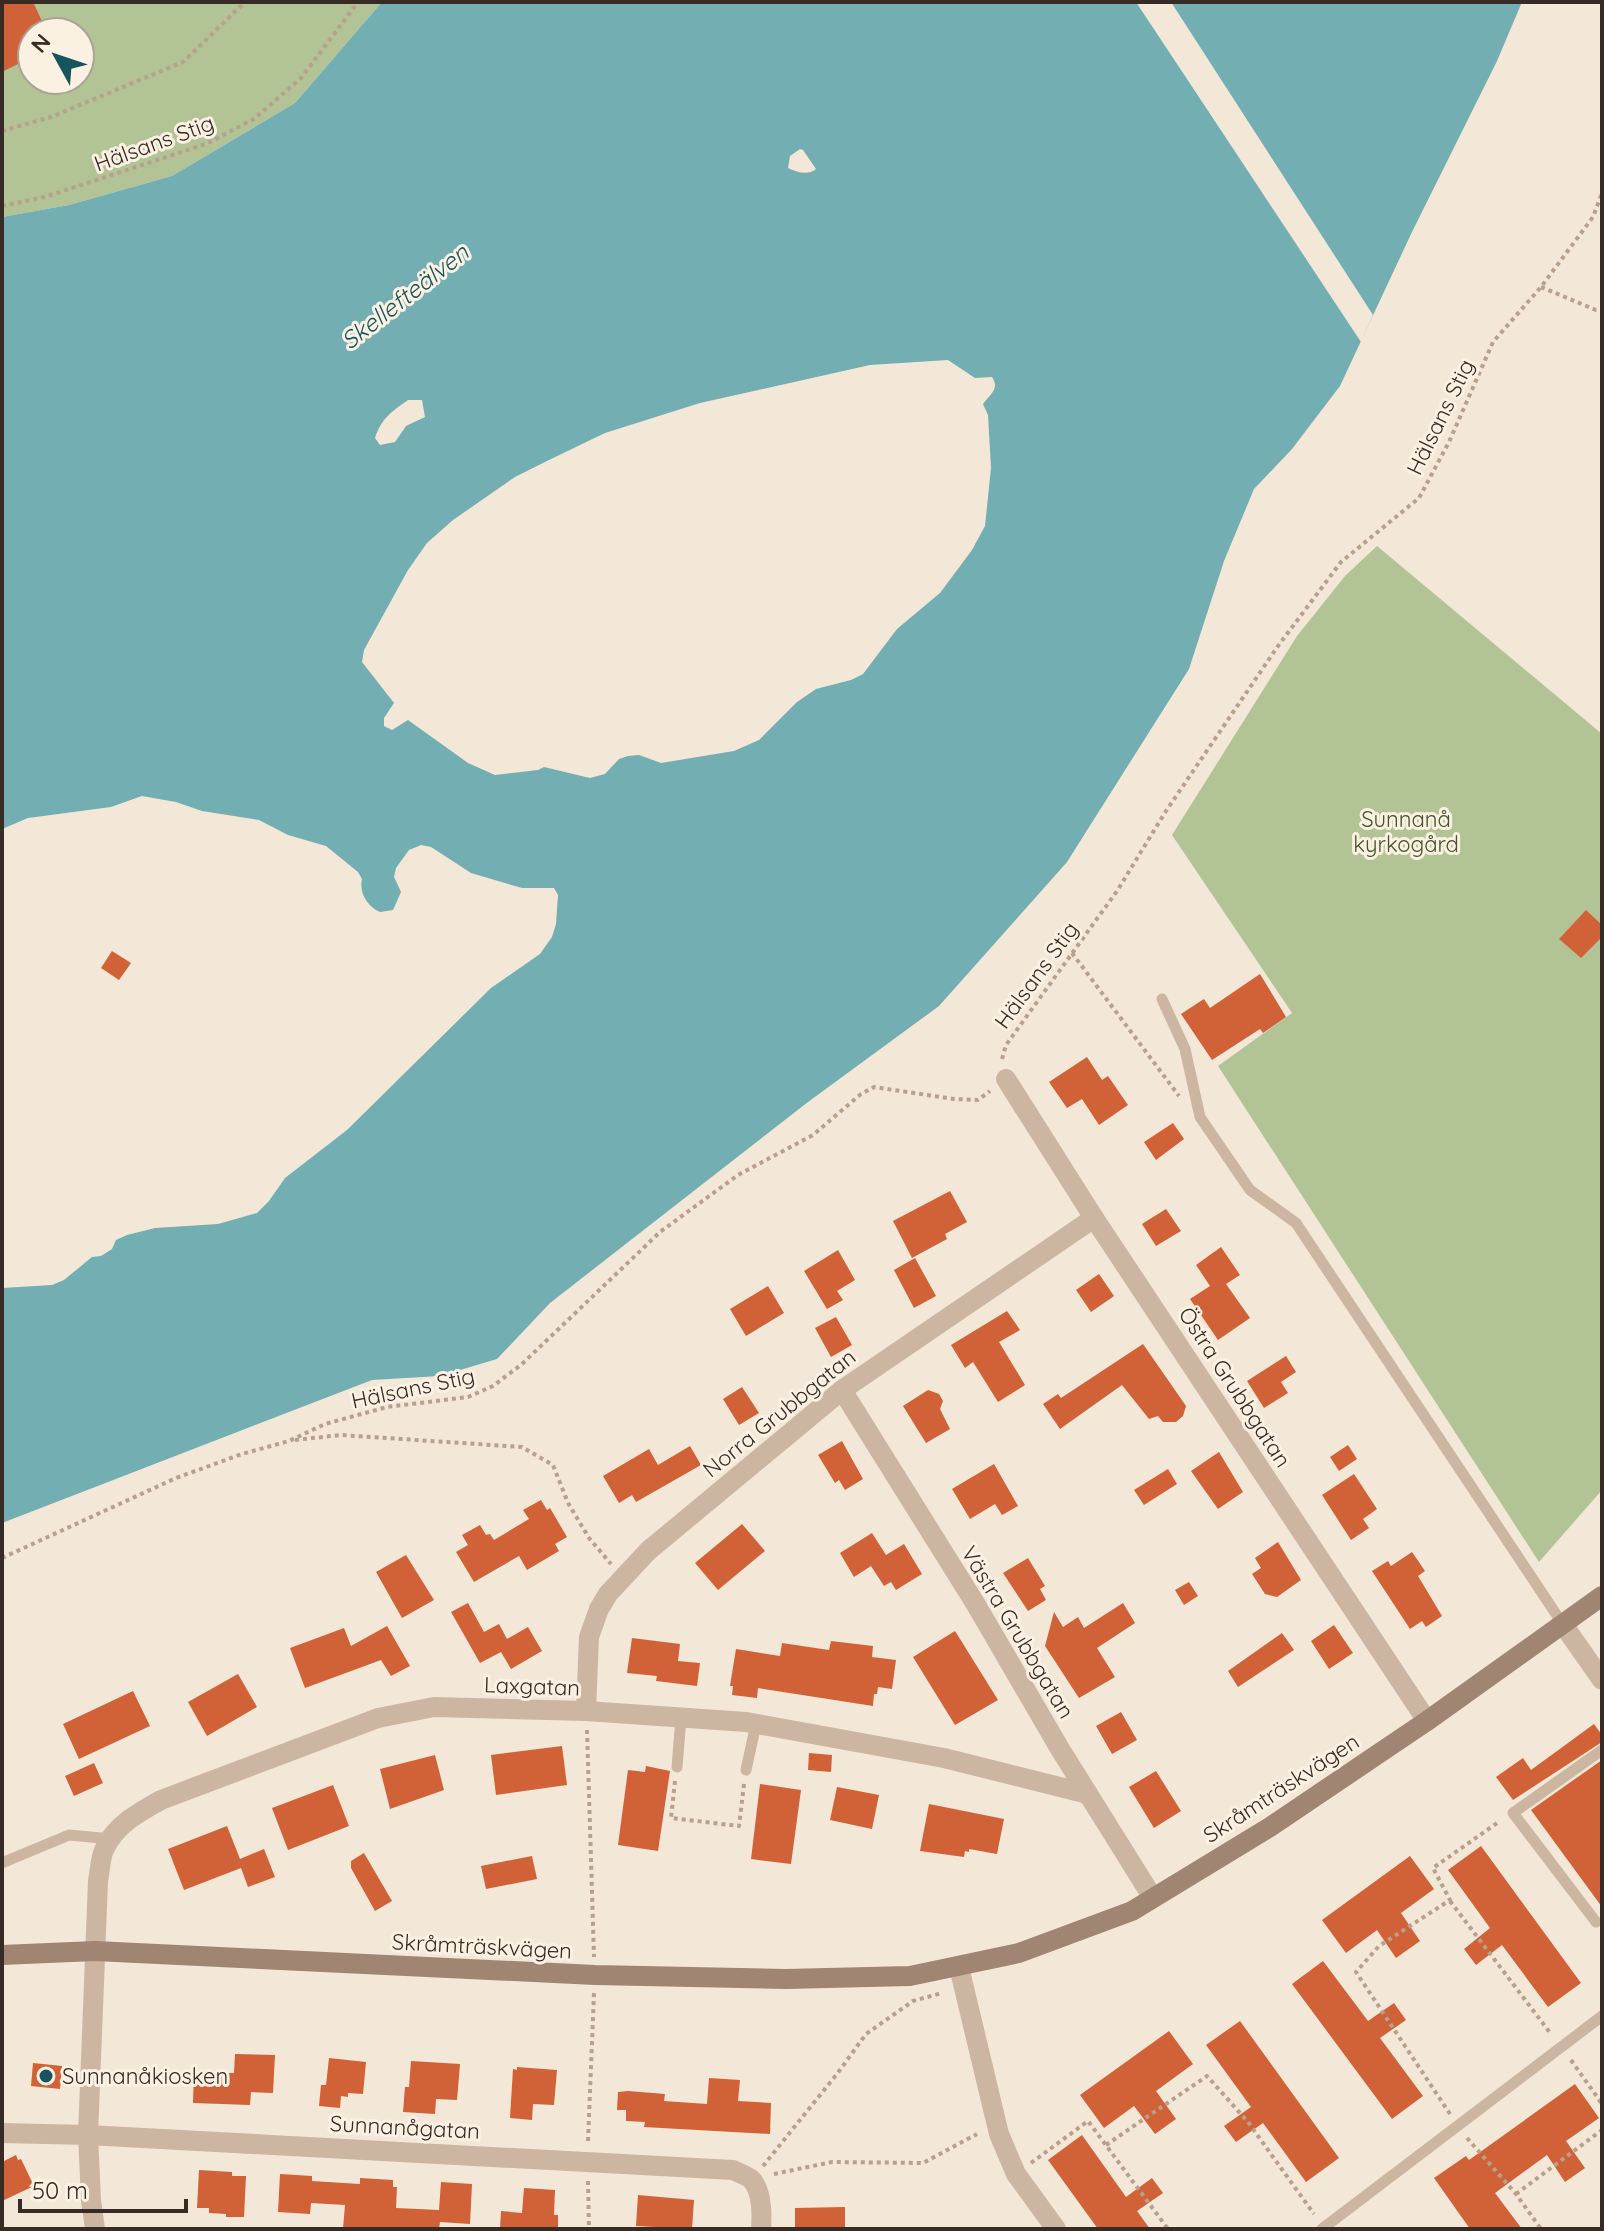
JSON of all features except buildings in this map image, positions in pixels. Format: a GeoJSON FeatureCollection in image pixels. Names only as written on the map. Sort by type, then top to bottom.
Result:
{"type":"FeatureCollection","features":[{"type":"Feature","properties":{"kind":"main road","name":"Skråmträskvägen"},"geometry":{"type":"LineString","coordinates":[[2,1955],[95,1951],[595,1965],[786,1979],[962,1976],[1132,1911],[1270,1827],[1427,1721],[1602,1596]]}},
{"type":"Feature","properties":{"kind":"street","name":"Östra Grubbgatan"},"geometry":{"type":"LineString","coordinates":[[1006,1079],[1094,1218],[1427,1721]]}},
{"type":"Feature","properties":{"kind":"street","name":"Norra Grubbgatan"},"geometry":{"type":"LineString","coordinates":[[586,1711],[589,1637],[599,1609],[608,1594],[648,1551],[842,1390],[1094,1218]]}},
{"type":"Feature","properties":{"kind":"street","name":"Västra Grubbgatan"},"geometry":{"type":"LineString","coordinates":[[842,1390],[1153,1898]]}},
{"type":"Feature","properties":{"kind":"street"},"geometry":{"type":"LineString","coordinates":[[1562,1623],[1602,1680]]}},
{"type":"Feature","properties":{"kind":"street","name":"Laxgatan"},"geometry":{"type":"LineString","coordinates":[[95,2229],[88,2135],[98,1881],[104,1850],[119,1828],[161,1800],[378,1718],[434,1707],[586,1711],[756,1724],[944,1758],[1088,1794]]}},
{"type":"Feature","properties":{"kind":"street"},"geometry":{"type":"LineString","coordinates":[[962,1976],[996,2124],[1016,2174],[1056,2229]]}},
{"type":"Feature","properties":{"kind":"street","name":"Sunnanågatan"},"geometry":{"type":"LineString","coordinates":[[2,2133],[587,2161],[733,2170],[752,2179]]}},
{"type":"Feature","properties":{"kind":"street"},"geometry":{"type":"LineString","coordinates":[[752,2179],[762,2211],[761,2229]]}},
{"type":"Feature","properties":{"kind":"lane"},"geometry":{"type":"LineString","coordinates":[[1162,999],[1185,1049],[1200,1117],[1250,1190],[1296,1223],[1562,1623]]}},
{"type":"Feature","properties":{"kind":"lane"},"geometry":{"type":"LineString","coordinates":[[677,1767],[681,1718]]}},
{"type":"Feature","properties":{"kind":"lane"},"geometry":{"type":"LineString","coordinates":[[746,1770],[756,1724]]}},
{"type":"Feature","properties":{"kind":"lane"},"geometry":{"type":"LineString","coordinates":[[1596,1922],[1513,1813],[1602,1750]]}},
{"type":"Feature","properties":{"kind":"lane"},"geometry":{"type":"LineString","coordinates":[[2,1863],[69,1835],[112,1839]]}},
{"type":"Feature","properties":{"kind":"lane"},"geometry":{"type":"LineString","coordinates":[[1323,2228],[1602,2016]]}},
{"type":"Feature","properties":{"kind":"path"},"geometry":{"type":"LineString","coordinates":[[2,131],[51,117],[183,62],[245,2]]}},
{"type":"Feature","properties":{"kind":"path","name":"Hälsans Stig"},"geometry":{"type":"LineString","coordinates":[[2,206],[45,197],[206,144],[254,119],[301,78],[358,2]]}},
{"type":"Feature","properties":{"kind":"path","name":"Hälsans Stig"},"geometry":{"type":"LineString","coordinates":[[2,1558],[176,1478],[289,1441],[325,1424],[420,1401],[468,1397],[493,1386],[522,1364],[660,1232],[738,1175],[813,1135],[841,1109],[874,1087],[978,1100],[1006,1079],[1002,1063],[1006,1045],[1117,891],[1166,811],[1253,682],[1341,562],[1419,498],[1449,442],[1493,342],[1541,287],[1593,217],[1602,193]]}},
{"type":"Feature","properties":{"kind":"path"},"geometry":{"type":"LineString","coordinates":[[1541,287],[1602,310]]}},
{"type":"Feature","properties":{"kind":"path"},"geometry":{"type":"LineString","coordinates":[[1072,952],[1170,1087],[1200,1117]]}},
{"type":"Feature","properties":{"kind":"path"},"geometry":{"type":"LineString","coordinates":[[289,1441],[341,1435],[522,1447],[553,1465],[568,1503],[589,1538],[601,1556],[625,1576]]}},
{"type":"Feature","properties":{"kind":"path"},"geometry":{"type":"LineString","coordinates":[[586,1711],[595,1965],[587,2161],[589,2229]]}},
{"type":"Feature","properties":{"kind":"path"},"geometry":{"type":"LineString","coordinates":[[677,1767],[671,1818],[739,1826],[746,1770]]}},
{"type":"Feature","properties":{"kind":"path"},"geometry":{"type":"LineString","coordinates":[[1513,1813],[1433,1868],[1450,1900],[1602,2104]]}},
{"type":"Feature","properties":{"kind":"path"},"geometry":{"type":"LineString","coordinates":[[1450,1900],[1379,1946],[1356,1972],[1458,2126],[1516,2194],[1541,2229]]}},
{"type":"Feature","properties":{"kind":"path"},"geometry":{"type":"LineString","coordinates":[[579,1955],[595,1965]]}},
{"type":"Feature","properties":{"kind":"path"},"geometry":{"type":"LineString","coordinates":[[752,2179],[866,2034],[913,2001],[962,1976]]}},
{"type":"Feature","properties":{"kind":"path"},"geometry":{"type":"LineString","coordinates":[[1106,2145],[1207,2076],[1248,2122],[1323,2228]]}},
{"type":"Feature","properties":{"kind":"path"},"geometry":{"type":"LineString","coordinates":[[1016,2174],[1088,2121],[1168,2229]]}},
{"type":"Feature","properties":{"kind":"path"},"geometry":{"type":"LineString","coordinates":[[752,2179],[832,2162],[923,2163],[996,2124]]}},
{"type":"Feature","properties":{"kind":"path"},"geometry":{"type":"LineString","coordinates":[[1516,2194],[1602,2130]]}},
{"type":"Feature","properties":{"kind":"green space"},"geometry":{"type":"Polygon","coordinates":[[[2,2],[382,2],[295,103],[172,176],[69,205],[2,217],[2,2]]]}},
{"type":"Feature","properties":{"kind":"green space","name":"Sunnanå kyrkogård"},"geometry":{"type":"Polygon","coordinates":[[[1377,546],[1602,734],[1602,1490],[1539,1562],[1218,1066],[1292,1013],[1172,835],[1297,636],[1345,576],[1377,546]]]}},
{"type":"Feature","properties":{"kind":"water","name":"Skellefteälven"},"geometry":{"type":"Polygon","coordinates":[[[382,2],[1522,2],[1497,61],[1340,386],[1292,449],[1254,489],[1224,561],[1189,669],[1067,862],[939,1006],[808,1102],[550,1303],[497,1359],[440,1376],[372,1380],[2,1523],[2,1288],[52,1285],[64,1280],[92,1257],[101,1256],[112,1249],[116,1240],[127,1235],[155,1228],[218,1224],[257,1213],[285,1178],[347,1130],[491,988],[540,954],[552,937],[556,924],[558,895],[554,888],[522,888],[471,873],[431,847],[421,845],[409,850],[396,868],[394,877],[401,892],[393,910],[380,912],[365,898],[358,872],[326,846],[288,835],[259,820],[202,811],[176,802],[142,796],[111,807],[28,818],[2,829],[2,217],[69,205],[172,176],[295,103],[382,2]],[[803,150],[790,156],[788,168],[806,173],[816,169],[803,150]],[[948,360],[870,365],[700,403],[605,433],[515,477],[453,520],[427,543],[408,570],[364,650],[362,662],[394,703],[384,718],[384,726],[392,730],[408,720],[468,763],[495,775],[544,767],[590,778],[605,774],[619,759],[628,756],[639,755],[661,763],[734,751],[759,740],[797,702],[816,689],[863,674],[897,629],[940,593],[972,550],[985,526],[991,468],[988,415],[983,404],[995,385],[992,377],[975,378],[948,360]],[[408,400],[387,416],[375,438],[380,445],[395,442],[406,426],[425,417],[422,400],[408,400]]]}},
{"type":"Feature","properties":{"kind":"pier"},"geometry":{"type":"Polygon","coordinates":[[[1136,2],[1171,2],[1373,315],[1361,342],[1136,2]]]}},
{"type":"Feature","properties":{"kind":"place","name":"Sunnanåkiosken"},"geometry":{"type":"Point","coordinates":[46,2076]}}]}
